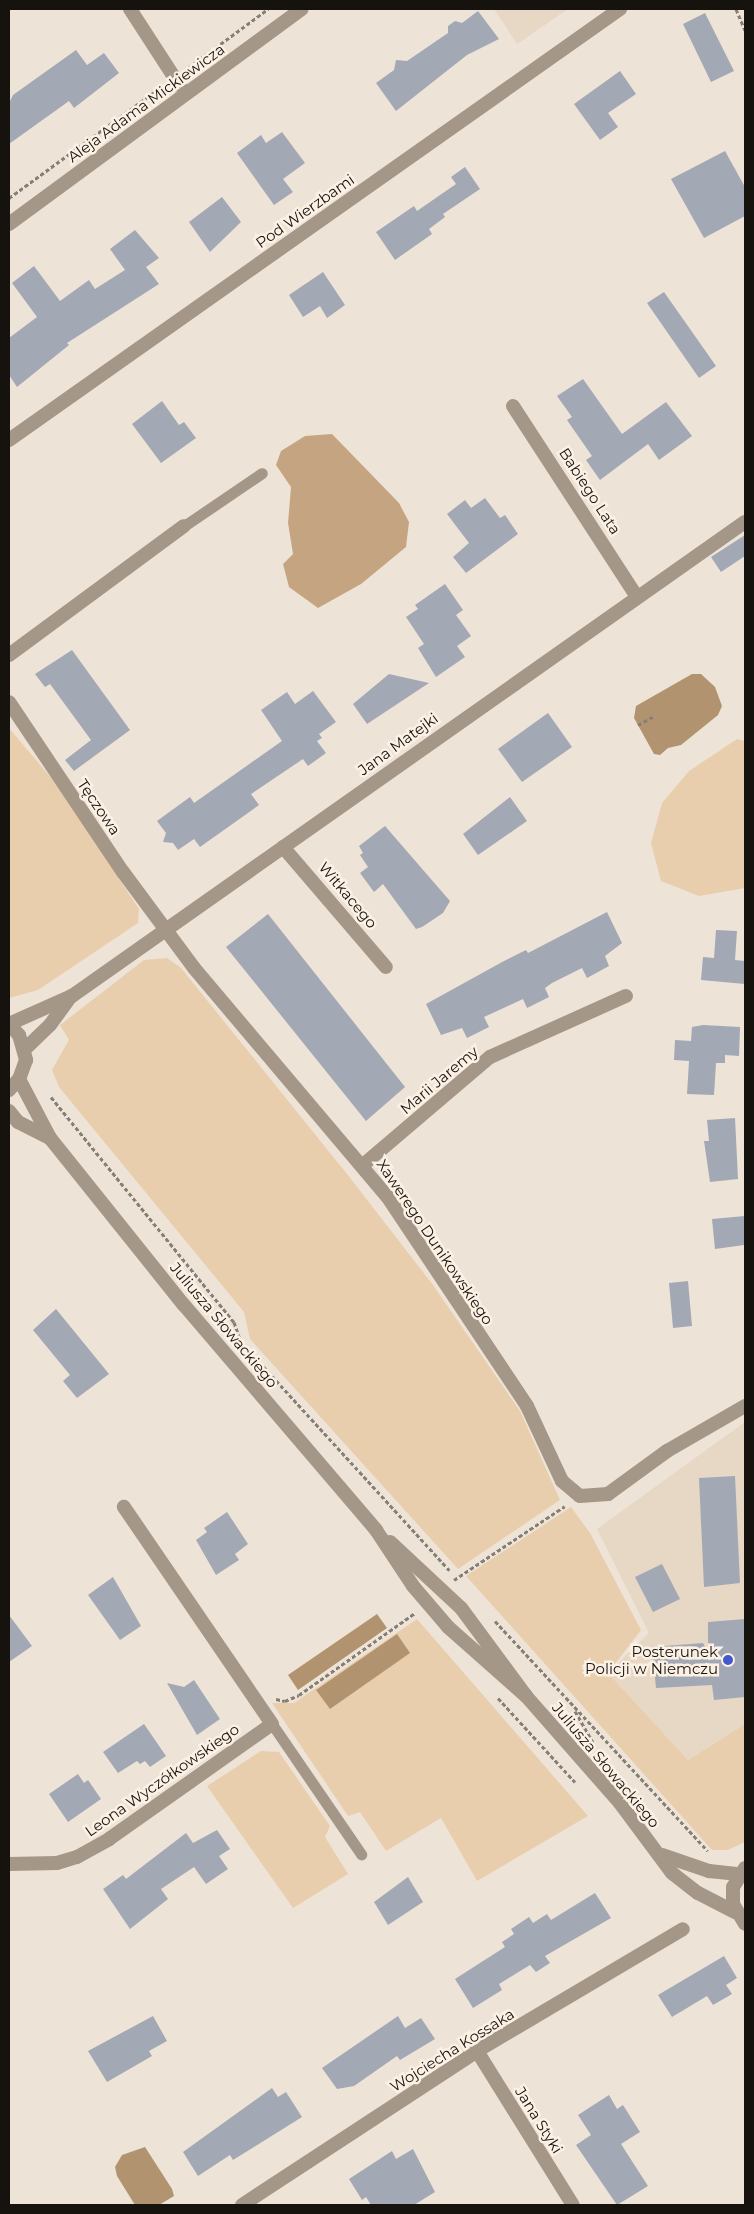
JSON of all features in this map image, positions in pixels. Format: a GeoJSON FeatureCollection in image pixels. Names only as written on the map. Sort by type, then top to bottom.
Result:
{"type":"FeatureCollection","features":[{"type":"Feature","properties":{"kind":"street"},"geometry":{"type":"LineString","coordinates":[[130,9],[185,94]]}},
{"type":"Feature","properties":{"kind":"street","name":"Aleja Adama Mickiewicza"},"geometry":{"type":"LineString","coordinates":[[9,224],[302,9]]}},
{"type":"Feature","properties":{"kind":"street","name":"Pod Wierzbami"},"geometry":{"type":"LineString","coordinates":[[9,440],[620,9]]}},
{"type":"Feature","properties":{"kind":"street","name":"Babiego Lata"},"geometry":{"type":"LineString","coordinates":[[513,406],[637,597]]}},
{"type":"Feature","properties":{"kind":"street","name":"Jana Matejki"},"geometry":{"type":"LineString","coordinates":[[9,1024],[72,996],[165,927],[283,847],[745,522]]}},
{"type":"Feature","properties":{"kind":"street"},"geometry":{"type":"LineString","coordinates":[[9,655],[184,526]]}},
{"type":"Feature","properties":{"kind":"street","name":"Tęczowa"},"geometry":{"type":"LineString","coordinates":[[9,702],[165,927]]}},
{"type":"Feature","properties":{"kind":"street","name":"Witkacego"},"geometry":{"type":"LineString","coordinates":[[283,847],[386,967]]}},
{"type":"Feature","properties":{"kind":"street","name":"Xawerego Dunikowskiego"},"geometry":{"type":"LineString","coordinates":[[165,927],[194,968],[363,1165],[527,1406],[562,1481],[580,1496]]}},
{"type":"Feature","properties":{"kind":"street","name":"Jana Matejki"},"geometry":{"type":"LineString","coordinates":[[25,1049],[50,1025],[72,996]]}},
{"type":"Feature","properties":{"kind":"street","name":"Marii Jaremy"},"geometry":{"type":"LineString","coordinates":[[363,1165],[490,1057],[626,996]]}},
{"type":"Feature","properties":{"kind":"street"},"geometry":{"type":"LineString","coordinates":[[9,1024],[25,1049],[19,1079],[9,1090]]}},
{"type":"Feature","properties":{"kind":"street","name":"Juliusza Słowackiego"},"geometry":{"type":"LineString","coordinates":[[19,1079],[37,1108],[50,1138],[184,1305],[376,1530],[413,1586],[448,1627],[526,1696]]}},
{"type":"Feature","properties":{"kind":"street","name":"Juliusza Słowackiego"},"geometry":{"type":"LineString","coordinates":[[9,1111],[18,1122],[50,1138]]}},
{"type":"Feature","properties":{"kind":"street"},"geometry":{"type":"LineString","coordinates":[[580,1496],[608,1494],[666,1451],[745,1406]]}},
{"type":"Feature","properties":{"kind":"street"},"geometry":{"type":"LineString","coordinates":[[124,1507],[272,1724]]}},
{"type":"Feature","properties":{"kind":"street","name":"Juliusza Słowackiego"},"geometry":{"type":"LineString","coordinates":[[376,1530],[443,1588],[526,1696],[684,1883],[735,1912]]}},
{"type":"Feature","properties":{"kind":"street","name":"Leona Wyczółkowskiego"},"geometry":{"type":"LineString","coordinates":[[9,1864],[56,1863],[77,1857],[109,1839],[272,1724]]}},
{"type":"Feature","properties":{"kind":"street"},"geometry":{"type":"LineString","coordinates":[[662,1855],[710,1871],[742,1871]]}},
{"type":"Feature","properties":{"kind":"street"},"geometry":{"type":"LineString","coordinates":[[742,1871],[733,1886],[735,1912],[745,1924]]}},
{"type":"Feature","properties":{"kind":"street","name":"Wojciecha Kossaka"},"geometry":{"type":"LineString","coordinates":[[242,2205],[477,2051],[683,1929]]}},
{"type":"Feature","properties":{"kind":"street","name":"Jana Styki"},"geometry":{"type":"LineString","coordinates":[[477,2051],[573,2205]]}},
{"type":"Feature","properties":{"kind":"lane"},"geometry":{"type":"LineString","coordinates":[[184,526],[262,473]]}},
{"type":"Feature","properties":{"kind":"lane"},"geometry":{"type":"LineString","coordinates":[[272,1724],[361,1854]]}},
{"type":"Feature","properties":{"kind":"path"},"geometry":{"type":"LineString","coordinates":[[9,198],[268,9]]}},
{"type":"Feature","properties":{"kind":"path"},"geometry":{"type":"LineString","coordinates":[[736,9],[745,30]]}},
{"type":"Feature","properties":{"kind":"path"},"geometry":{"type":"LineString","coordinates":[[638,725],[654,716]]}},
{"type":"Feature","properties":{"kind":"path"},"geometry":{"type":"LineString","coordinates":[[51,1097],[234,1322],[242,1342],[463,1585]]}},
{"type":"Feature","properties":{"kind":"path"},"geometry":{"type":"LineString","coordinates":[[456,1578],[580,1496]]}},
{"type":"Feature","properties":{"kind":"path"},"geometry":{"type":"LineString","coordinates":[[257,1701],[269,1696],[285,1700],[299,1695],[420,1610]]}},
{"type":"Feature","properties":{"kind":"path"},"geometry":{"type":"LineString","coordinates":[[488,1613],[572,1706],[715,1858],[710,1871]]}},
{"type":"Feature","properties":{"kind":"shaded area"},"geometry":{"type":"Polygon","coordinates":[[[494,9],[568,9],[517,44],[494,9]]]}},
{"type":"Feature","properties":{"kind":"shaded area"},"geometry":{"type":"Polygon","coordinates":[[[332,434],[399,503],[409,522],[406,547],[361,584],[318,608],[289,587],[283,564],[293,554],[288,523],[291,487],[276,465],[281,451],[305,436],[332,434]]]}},
{"type":"Feature","properties":{"kind":"shaded area"},"geometry":{"type":"Polygon","coordinates":[[[692,674],[701,674],[715,687],[722,706],[718,715],[681,745],[668,748],[660,755],[654,754],[634,718],[636,706],[692,674]]]}},
{"type":"Feature","properties":{"kind":"shaded area"},"geometry":{"type":"Polygon","coordinates":[[[9,728],[58,786],[139,909],[138,923],[38,990],[9,998],[9,728]]]}},
{"type":"Feature","properties":{"kind":"shaded area"},"geometry":{"type":"Polygon","coordinates":[[[737,739],[745,741],[745,888],[699,896],[661,881],[651,843],[662,803],[689,771],[737,739]]]}},
{"type":"Feature","properties":{"kind":"shaded area"},"geometry":{"type":"Polygon","coordinates":[[[167,958],[181,968],[351,1179],[433,1285],[520,1411],[560,1500],[458,1569],[250,1339],[244,1312],[59,1087],[52,1070],[69,1040],[60,1025],[144,960],[167,958]]]}},
{"type":"Feature","properties":{"kind":"shaded area"},"geometry":{"type":"Polygon","coordinates":[[[745,1422],[745,1724],[688,1760],[608,1673],[649,1633],[597,1529],[745,1422]]]}},
{"type":"Feature","properties":{"kind":"shaded area"},"geometry":{"type":"Polygon","coordinates":[[[571,1507],[590,1533],[641,1630],[608,1673],[688,1760],[745,1724],[745,1842],[728,1850],[712,1850],[466,1576],[571,1507]]]}},
{"type":"Feature","properties":{"kind":"shaded area"},"geometry":{"type":"Polygon","coordinates":[[[377,1614],[387,1628],[298,1690],[288,1675],[377,1614]]]}},
{"type":"Feature","properties":{"kind":"shaded area"},"geometry":{"type":"Polygon","coordinates":[[[417,1619],[588,1816],[477,1881],[441,1818],[386,1851],[360,1812],[348,1816],[272,1703],[294,1703],[417,1619]]]}},
{"type":"Feature","properties":{"kind":"shaded area"},"geometry":{"type":"Polygon","coordinates":[[[397,1634],[410,1653],[330,1709],[316,1690],[397,1634]]]}},
{"type":"Feature","properties":{"kind":"shaded area"},"geometry":{"type":"Polygon","coordinates":[[[261,1751],[279,1752],[330,1826],[325,1837],[348,1874],[293,1908],[207,1786],[261,1751]]]}},
{"type":"Feature","properties":{"kind":"shaded area"},"geometry":{"type":"Polygon","coordinates":[[[145,2147],[172,2189],[174,2196],[159,2205],[135,2205],[117,2176],[115,2167],[122,2155],[145,2147]]]}},
{"type":"Feature","properties":{"kind":"building"},"geometry":{"type":"Polygon","coordinates":[[[478,11],[499,39],[467,55],[396,111],[376,83],[394,70],[396,60],[407,61],[448,33],[448,26],[455,21],[462,23],[478,11]]]}},
{"type":"Feature","properties":{"kind":"building"},"geometry":{"type":"Polygon","coordinates":[[[705,13],[734,71],[711,82],[683,24],[705,13]]]}},
{"type":"Feature","properties":{"kind":"building"},"geometry":{"type":"Polygon","coordinates":[[[76,50],[87,65],[104,53],[119,73],[74,108],[69,101],[9,144],[9,103],[13,95],[76,50]]]}},
{"type":"Feature","properties":{"kind":"building"},"geometry":{"type":"Polygon","coordinates":[[[620,71],[636,94],[608,113],[618,127],[600,140],[574,104],[620,71]]]}},
{"type":"Feature","properties":{"kind":"building"},"geometry":{"type":"Polygon","coordinates":[[[282,132],[305,163],[283,179],[293,192],[274,205],[237,153],[261,135],[266,143],[282,132]]]}},
{"type":"Feature","properties":{"kind":"building"},"geometry":{"type":"Polygon","coordinates":[[[725,151],[745,187],[745,216],[704,238],[671,179],[725,151]]]}},
{"type":"Feature","properties":{"kind":"building"},"geometry":{"type":"Polygon","coordinates":[[[465,167],[480,189],[443,214],[445,217],[429,229],[432,234],[395,260],[376,232],[414,206],[417,211],[456,184],[451,177],[465,167]]]}},
{"type":"Feature","properties":{"kind":"building"},"geometry":{"type":"Polygon","coordinates":[[[222,197],[241,222],[210,252],[189,222],[222,197]]]}},
{"type":"Feature","properties":{"kind":"building"},"geometry":{"type":"Polygon","coordinates":[[[135,230],[159,258],[146,267],[159,284],[67,343],[69,345],[17,387],[9,375],[9,338],[37,317],[12,283],[34,266],[60,301],[89,280],[95,289],[125,270],[110,249],[135,230]]]}},
{"type":"Feature","properties":{"kind":"building"},"geometry":{"type":"Polygon","coordinates":[[[323,272],[345,305],[327,318],[320,306],[303,317],[289,295],[323,272]]]}},
{"type":"Feature","properties":{"kind":"building"},"geometry":{"type":"Polygon","coordinates":[[[664,292],[716,366],[699,378],[647,303],[664,292]]]}},
{"type":"Feature","properties":{"kind":"building"},"geometry":{"type":"Polygon","coordinates":[[[583,379],[622,434],[666,402],[692,436],[659,460],[648,444],[600,480],[586,460],[592,456],[567,420],[572,417],[557,396],[583,379]]]}},
{"type":"Feature","properties":{"kind":"building"},"geometry":{"type":"Polygon","coordinates":[[[162,401],[179,425],[184,422],[196,438],[161,463],[132,424],[162,401]]]}},
{"type":"Feature","properties":{"kind":"building"},"geometry":{"type":"Polygon","coordinates":[[[485,498],[500,518],[505,515],[518,534],[466,573],[453,557],[469,543],[447,514],[465,500],[471,508],[485,498]]]}},
{"type":"Feature","properties":{"kind":"building"},"geometry":{"type":"Polygon","coordinates":[[[745,535],[745,556],[721,572],[711,557],[745,535]]]}},
{"type":"Feature","properties":{"kind":"building"},"geometry":{"type":"Polygon","coordinates":[[[445,584],[463,610],[456,615],[471,636],[457,646],[465,657],[436,677],[418,648],[424,644],[406,617],[418,609],[415,605],[445,584]]]}},
{"type":"Feature","properties":{"kind":"building"},"geometry":{"type":"Polygon","coordinates":[[[72,650],[130,730],[74,771],[65,760],[91,740],[50,684],[45,687],[35,674],[72,650]]]}},
{"type":"Feature","properties":{"kind":"building"},"geometry":{"type":"Polygon","coordinates":[[[389,674],[429,683],[367,724],[353,704],[389,674]]]}},
{"type":"Feature","properties":{"kind":"building"},"geometry":{"type":"Polygon","coordinates":[[[313,691],[336,722],[319,734],[322,738],[317,741],[326,753],[308,766],[303,759],[251,794],[259,805],[200,847],[194,839],[178,850],[173,843],[163,842],[166,833],[157,821],[190,797],[194,803],[282,741],[261,710],[287,692],[295,704],[313,691]]]}},
{"type":"Feature","properties":{"kind":"building"},"geometry":{"type":"Polygon","coordinates":[[[548,713],[572,747],[522,782],[498,749],[548,713]]]}},
{"type":"Feature","properties":{"kind":"building"},"geometry":{"type":"Polygon","coordinates":[[[510,797],[527,821],[478,855],[463,834],[510,797]]]}},
{"type":"Feature","properties":{"kind":"building"},"geometry":{"type":"Polygon","coordinates":[[[385,826],[450,901],[443,913],[416,929],[383,884],[374,892],[360,873],[368,867],[360,855],[363,853],[359,846],[385,826]]]}},
{"type":"Feature","properties":{"kind":"building"},"geometry":{"type":"Polygon","coordinates":[[[607,912],[622,943],[605,956],[609,966],[587,978],[582,968],[545,988],[549,997],[527,1008],[523,999],[484,1017],[489,1027],[467,1038],[462,1028],[441,1035],[426,1004],[504,961],[526,950],[528,953],[607,912]]]}},
{"type":"Feature","properties":{"kind":"building"},"geometry":{"type":"Polygon","coordinates":[[[268,914],[405,1087],[366,1121],[226,947],[268,914]]]}},
{"type":"Feature","properties":{"kind":"building"},"geometry":{"type":"Polygon","coordinates":[[[716,930],[737,931],[735,960],[745,961],[745,984],[701,980],[703,957],[714,958],[716,930]]]}},
{"type":"Feature","properties":{"kind":"building"},"geometry":{"type":"Polygon","coordinates":[[[703,1025],[740,1027],[739,1056],[725,1055],[725,1063],[716,1063],[714,1095],[687,1094],[689,1061],[674,1060],[675,1040],[691,1041],[692,1027],[703,1025]]]}},
{"type":"Feature","properties":{"kind":"building"},"geometry":{"type":"Polygon","coordinates":[[[735,1118],[738,1179],[710,1182],[704,1141],[709,1141],[707,1120],[735,1118]]]}},
{"type":"Feature","properties":{"kind":"building"},"geometry":{"type":"Polygon","coordinates":[[[745,1216],[744,1245],[715,1249],[712,1219],[745,1216]]]}},
{"type":"Feature","properties":{"kind":"building"},"geometry":{"type":"Polygon","coordinates":[[[688,1281],[692,1326],[673,1328],[669,1283],[688,1281]]]}},
{"type":"Feature","properties":{"kind":"building"},"geometry":{"type":"Polygon","coordinates":[[[56,1309],[109,1374],[77,1398],[63,1381],[70,1375],[33,1330],[56,1309]]]}},
{"type":"Feature","properties":{"kind":"building"},"geometry":{"type":"Polygon","coordinates":[[[735,1476],[740,1583],[704,1587],[699,1478],[735,1476]]]}},
{"type":"Feature","properties":{"kind":"building"},"geometry":{"type":"Polygon","coordinates":[[[227,1512],[248,1544],[235,1554],[239,1560],[216,1575],[196,1540],[207,1532],[204,1528],[227,1512]]]}},
{"type":"Feature","properties":{"kind":"building"},"geometry":{"type":"Polygon","coordinates":[[[662,1564],[680,1599],[653,1612],[635,1577],[662,1564]]]}},
{"type":"Feature","properties":{"kind":"building"},"geometry":{"type":"Polygon","coordinates":[[[113,1577],[141,1626],[120,1640],[88,1595],[113,1577]]]}},
{"type":"Feature","properties":{"kind":"building"},"geometry":{"type":"Polygon","coordinates":[[[9,1615],[32,1646],[9,1662],[9,1615]]]}},
{"type":"Feature","properties":{"kind":"building"},"geometry":{"type":"Polygon","coordinates":[[[745,1619],[745,1697],[714,1700],[712,1685],[656,1688],[652,1647],[703,1643],[708,1652],[708,1622],[745,1619]]]}},
{"type":"Feature","properties":{"kind":"building"},"geometry":{"type":"Polygon","coordinates":[[[194,1680],[220,1719],[197,1735],[167,1683],[184,1687],[194,1680]]]}},
{"type":"Feature","properties":{"kind":"building"},"geometry":{"type":"Polygon","coordinates":[[[144,1724],[166,1756],[150,1767],[145,1761],[140,1764],[137,1761],[118,1773],[103,1752],[144,1724]]]}},
{"type":"Feature","properties":{"kind":"building"},"geometry":{"type":"Polygon","coordinates":[[[78,1774],[84,1783],[88,1780],[101,1799],[68,1822],[49,1794],[78,1774]]]}},
{"type":"Feature","properties":{"kind":"building"},"geometry":{"type":"Polygon","coordinates":[[[217,1830],[230,1849],[219,1856],[228,1869],[206,1884],[194,1867],[161,1889],[168,1899],[130,1929],[103,1889],[123,1875],[126,1879],[186,1833],[193,1843],[217,1830]]]}},
{"type":"Feature","properties":{"kind":"building"},"geometry":{"type":"Polygon","coordinates":[[[408,1877],[423,1902],[388,1925],[374,1902],[408,1877]]]}},
{"type":"Feature","properties":{"kind":"building"},"geometry":{"type":"Polygon","coordinates":[[[595,1893],[611,1918],[545,1956],[550,1963],[536,1972],[530,1965],[499,1984],[502,1990],[473,2008],[455,1979],[505,1947],[502,1942],[514,1934],[511,1929],[529,1917],[533,1923],[547,1914],[551,1920],[595,1893]]]}},
{"type":"Feature","properties":{"kind":"building"},"geometry":{"type":"Polygon","coordinates":[[[724,1956],[737,1978],[726,1985],[732,1994],[713,2005],[707,1996],[672,2017],[658,1995],[724,1956]]]}},
{"type":"Feature","properties":{"kind":"building"},"geometry":{"type":"Polygon","coordinates":[[[153,2016],[167,2041],[149,2051],[152,2056],[107,2082],[88,2051],[153,2016]]]}},
{"type":"Feature","properties":{"kind":"building"},"geometry":{"type":"Polygon","coordinates":[[[398,2016],[405,2028],[421,2018],[435,2039],[400,2060],[397,2056],[354,2086],[337,2089],[322,2068],[398,2016]]]}},
{"type":"Feature","properties":{"kind":"building"},"geometry":{"type":"Polygon","coordinates":[[[272,2088],[278,2097],[286,2092],[302,2117],[233,2160],[230,2155],[198,2176],[183,2152],[272,2088]]]}},
{"type":"Feature","properties":{"kind":"building"},"geometry":{"type":"Polygon","coordinates":[[[609,2095],[617,2109],[623,2105],[640,2132],[621,2144],[648,2186],[617,2205],[576,2145],[591,2135],[578,2115],[609,2095]]]}},
{"type":"Feature","properties":{"kind":"building"},"geometry":{"type":"Polygon","coordinates":[[[413,2149],[435,2192],[414,2205],[371,2205],[366,2197],[362,2200],[349,2179],[392,2151],[396,2159],[413,2149]]]}},
{"type":"Feature","properties":{"kind":"place","name":"Posterunek Policji w Niemczu"},"geometry":{"type":"Point","coordinates":[728,1660]}}]}
